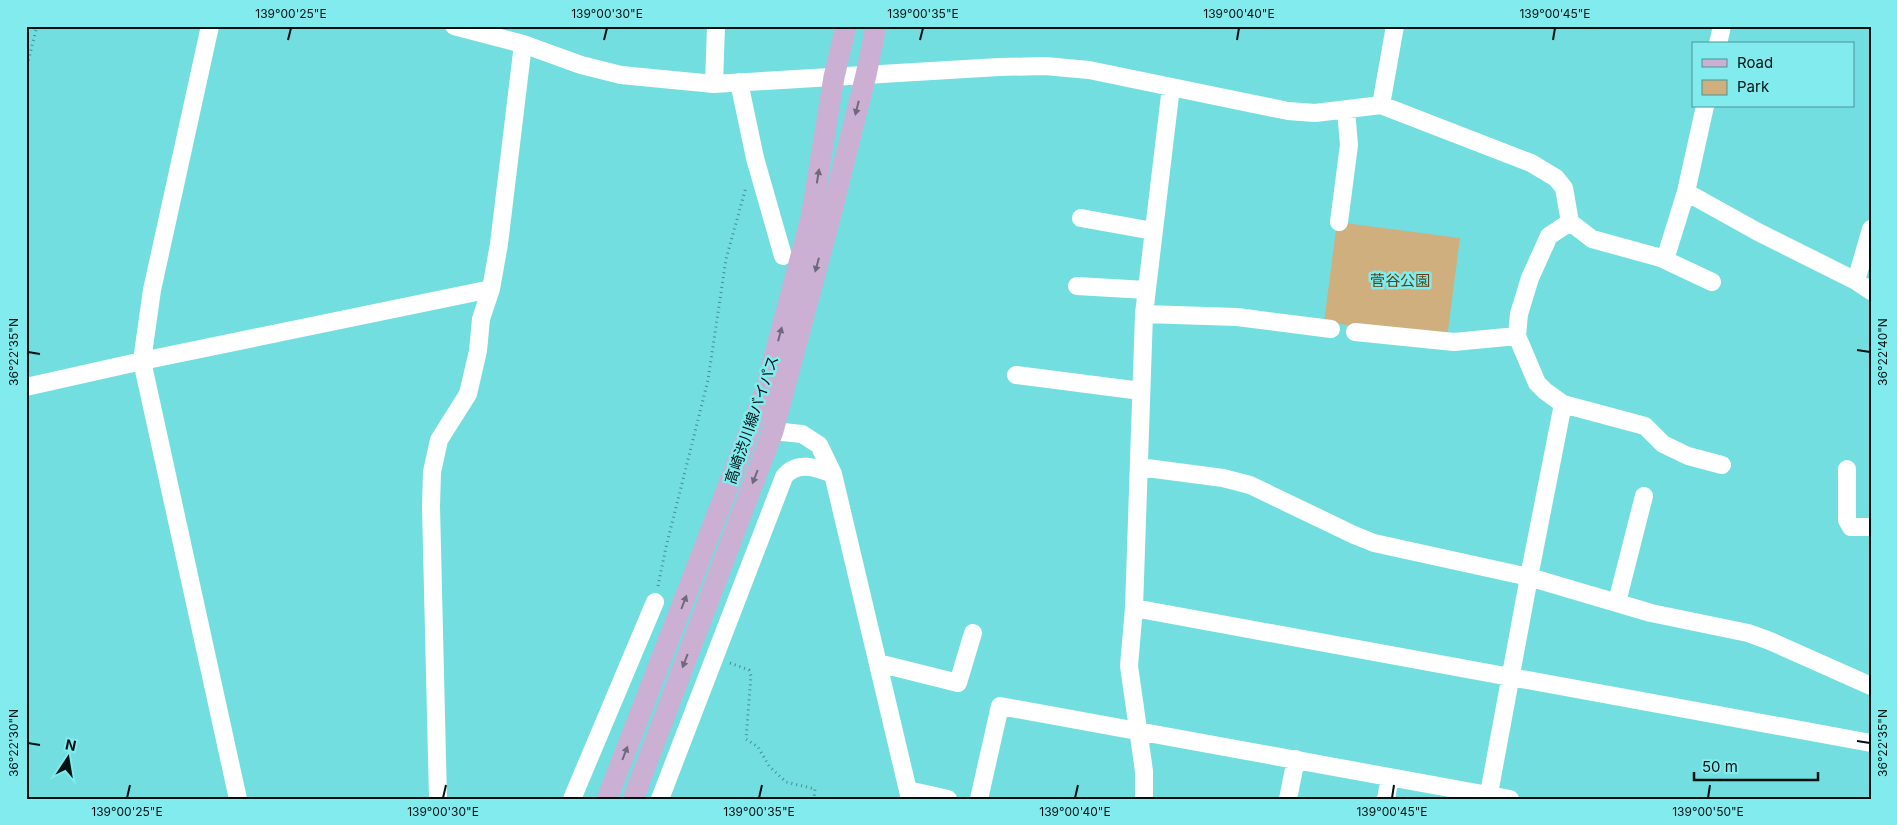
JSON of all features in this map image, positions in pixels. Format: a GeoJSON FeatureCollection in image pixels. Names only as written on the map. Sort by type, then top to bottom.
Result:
{"type":"FeatureCollection","features":[{"type":"Feature","properties":{"kind":"main road","name":"高崎渋川線バイパス"},"geometry":{"type":"LineString","coordinates":[[607,799],[766,388],[811,218],[834,77],[846,26]]}},
{"type":"Feature","properties":{"kind":"main road","name":"高崎渋川線バイパス"},"geometry":{"type":"LineString","coordinates":[[633,799],[773,431],[829,222],[866,76],[876,26]]}},
{"type":"Feature","properties":{"kind":"street"},"geometry":{"type":"LineString","coordinates":[[210,26],[152,290],[142,361],[238,799]]}},
{"type":"Feature","properties":{"kind":"street"},"geometry":{"type":"LineString","coordinates":[[454,26],[523,44],[581,65],[622,75],[714,84],[1045,66],[1089,70],[1288,111],[1315,113],[1381,105],[1531,163],[1546,171],[1556,178],[1564,188],[1570,222],[1592,239],[1661,258],[1712,282]]}},
{"type":"Feature","properties":{"kind":"street"},"geometry":{"type":"LineString","coordinates":[[714,84],[716,26]]}},
{"type":"Feature","properties":{"kind":"street"},"geometry":{"type":"LineString","coordinates":[[1381,105],[1394,26]]}},
{"type":"Feature","properties":{"kind":"street"},"geometry":{"type":"LineString","coordinates":[[1718,42],[1722,26]]}},
{"type":"Feature","properties":{"kind":"street"},"geometry":{"type":"LineString","coordinates":[[438,799],[431,506],[432,472],[440,440],[468,394],[478,352],[480,319],[491,289],[499,244],[523,44]]}},
{"type":"Feature","properties":{"kind":"street"},"geometry":{"type":"LineString","coordinates":[[739,82],[755,158],[783,256]]}},
{"type":"Feature","properties":{"kind":"street"},"geometry":{"type":"LineString","coordinates":[[1144,799],[1144,771],[1129,666],[1134,608],[1144,314],[1171,87]]}},
{"type":"Feature","properties":{"kind":"street"},"geometry":{"type":"LineString","coordinates":[[1661,258],[1667,253],[1686,192],[1705,108]]}},
{"type":"Feature","properties":{"kind":"street"},"geometry":{"type":"LineString","coordinates":[[1339,222],[1349,145],[1346,110]]}},
{"type":"Feature","properties":{"kind":"street"},"geometry":{"type":"LineString","coordinates":[[1686,192],[1758,232],[1856,281],[1871,291]]}},
{"type":"Feature","properties":{"kind":"street"},"geometry":{"type":"LineString","coordinates":[[1081,218],[1154,231]]}},
{"type":"Feature","properties":{"kind":"street"},"geometry":{"type":"LineString","coordinates":[[1570,222],[1548,236],[1530,278],[1519,314],[1517,336],[1537,383],[1563,404],[1645,426],[1663,444],[1688,456],[1722,465]]}},
{"type":"Feature","properties":{"kind":"street"},"geometry":{"type":"LineString","coordinates":[[1856,281],[1871,229]]}},
{"type":"Feature","properties":{"kind":"street"},"geometry":{"type":"LineString","coordinates":[[1077,286],[1146,290]]}},
{"type":"Feature","properties":{"kind":"street"},"geometry":{"type":"LineString","coordinates":[[26,387],[142,361],[491,289]]}},
{"type":"Feature","properties":{"kind":"street"},"geometry":{"type":"LineString","coordinates":[[1144,314],[1237,317],[1331,329]]}},
{"type":"Feature","properties":{"kind":"street"},"geometry":{"type":"LineString","coordinates":[[1356,332],[1454,342],[1517,336]]}},
{"type":"Feature","properties":{"kind":"street"},"geometry":{"type":"LineString","coordinates":[[1016,375],[1141,391]]}},
{"type":"Feature","properties":{"kind":"street"},"geometry":{"type":"LineString","coordinates":[[1488,797],[1563,404]]}},
{"type":"Feature","properties":{"kind":"street"},"geometry":{"type":"LineString","coordinates":[[773,431],[802,434],[818,445],[833,474],[909,795],[948,799]]}},
{"type":"Feature","properties":{"kind":"street"},"geometry":{"type":"LineString","coordinates":[[660,799],[784,477],[794,469],[812,466],[833,474]]}},
{"type":"Feature","properties":{"kind":"street"},"geometry":{"type":"LineString","coordinates":[[1139,467],[1223,478],[1250,485],[1374,543],[1529,577],[1651,613],[1748,633],[1871,686]]}},
{"type":"Feature","properties":{"kind":"street"},"geometry":{"type":"LineString","coordinates":[[1847,469],[1847,520],[1851,527],[1871,527]]}},
{"type":"Feature","properties":{"kind":"street"},"geometry":{"type":"LineString","coordinates":[[1617,602],[1644,496]]}},
{"type":"Feature","properties":{"kind":"street"},"geometry":{"type":"LineString","coordinates":[[572,799],[655,602]]}},
{"type":"Feature","properties":{"kind":"street"},"geometry":{"type":"LineString","coordinates":[[1134,608],[1871,743]]}},
{"type":"Feature","properties":{"kind":"street"},"geometry":{"type":"LineString","coordinates":[[878,663],[958,683],[973,633]]}},
{"type":"Feature","properties":{"kind":"street"},"geometry":{"type":"LineString","coordinates":[[979,799],[1000,706],[1390,777],[1488,797],[1510,799]]}},
{"type":"Feature","properties":{"kind":"street"},"geometry":{"type":"LineString","coordinates":[[1288,799],[1296,760]]}},
{"type":"Feature","properties":{"kind":"street"},"geometry":{"type":"LineString","coordinates":[[1386,799],[1390,777]]}},
{"type":"Feature","properties":{"kind":"path"},"geometry":{"type":"LineString","coordinates":[[26,70],[37,26]]}},
{"type":"Feature","properties":{"kind":"path"},"geometry":{"type":"LineString","coordinates":[[655,602],[666,547],[708,380],[726,259],[747,186]]}},
{"type":"Feature","properties":{"kind":"path"},"geometry":{"type":"LineString","coordinates":[[714,658],[749,670],[751,676],[746,739],[758,747],[770,766],[786,782],[815,789],[814,799]]}},
{"type":"Feature","properties":{"kind":"green space","name":"菅谷公園"},"geometry":{"type":"Polygon","coordinates":[[[1337,222],[1460,238],[1447,338],[1324,322],[1337,222]]]}}]}
